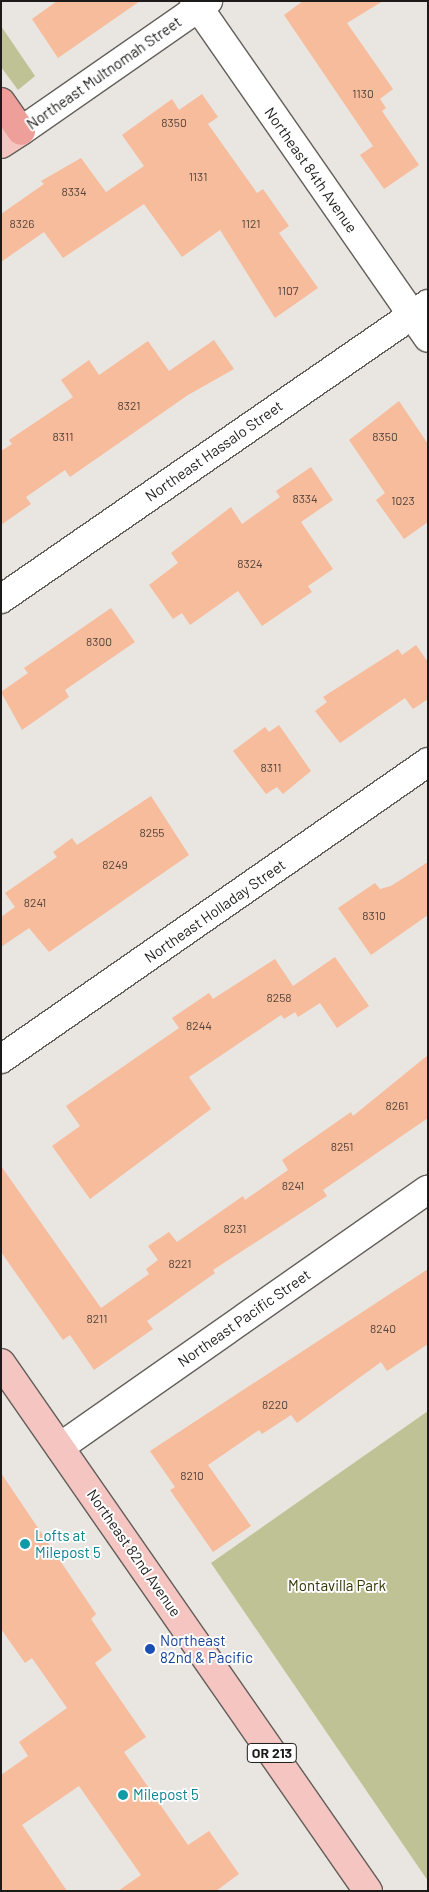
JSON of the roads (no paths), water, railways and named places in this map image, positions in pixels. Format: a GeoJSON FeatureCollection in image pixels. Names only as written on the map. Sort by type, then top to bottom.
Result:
{"type":"FeatureCollection","features":[{"type":"Feature","properties":{"kind":"highway"},"geometry":{"type":"LineString","coordinates":[[1,102],[11,137]]}},
{"type":"Feature","properties":{"kind":"main road","name":"Northeast 82nd Avenue"},"geometry":{"type":"LineString","coordinates":[[1,1363],[366,1890]]}},
{"type":"Feature","properties":{"kind":"street","name":"Northeast Multnomah Street"},"geometry":{"type":"LineString","coordinates":[[11,137],[200,3]]}},
{"type":"Feature","properties":{"kind":"street","name":"Northeast 84th Avenue"},"geometry":{"type":"LineString","coordinates":[[200,3],[420,310],[428,338]]}},
{"type":"Feature","properties":{"kind":"street","name":"Northeast Hassalo Street"},"geometry":{"type":"LineString","coordinates":[[1,599],[420,310]]}},
{"type":"Feature","properties":{"kind":"street","name":"Northeast Holladay Street"},"geometry":{"type":"LineString","coordinates":[[1,1060],[428,762]]}},
{"type":"Feature","properties":{"kind":"street","name":"Northeast Pacific Street"},"geometry":{"type":"LineString","coordinates":[[60,1447],[428,1189]]}},
{"type":"Feature","properties":{"kind":"place","name":"Lofts at Milepost 5"},"geometry":{"type":"Point","coordinates":[25,1544]}},
{"type":"Feature","properties":{"kind":"place","name":"Northeast 82nd & Pacific"},"geometry":{"type":"Point","coordinates":[150,1649]}},
{"type":"Feature","properties":{"kind":"place","name":"Milepost 5"},"geometry":{"type":"Point","coordinates":[123,1795]}},
{"type":"Feature","properties":{"kind":"park label","name":"Montavilla Park"},"geometry":{"type":"Point","coordinates":[337,1586]}}]}
